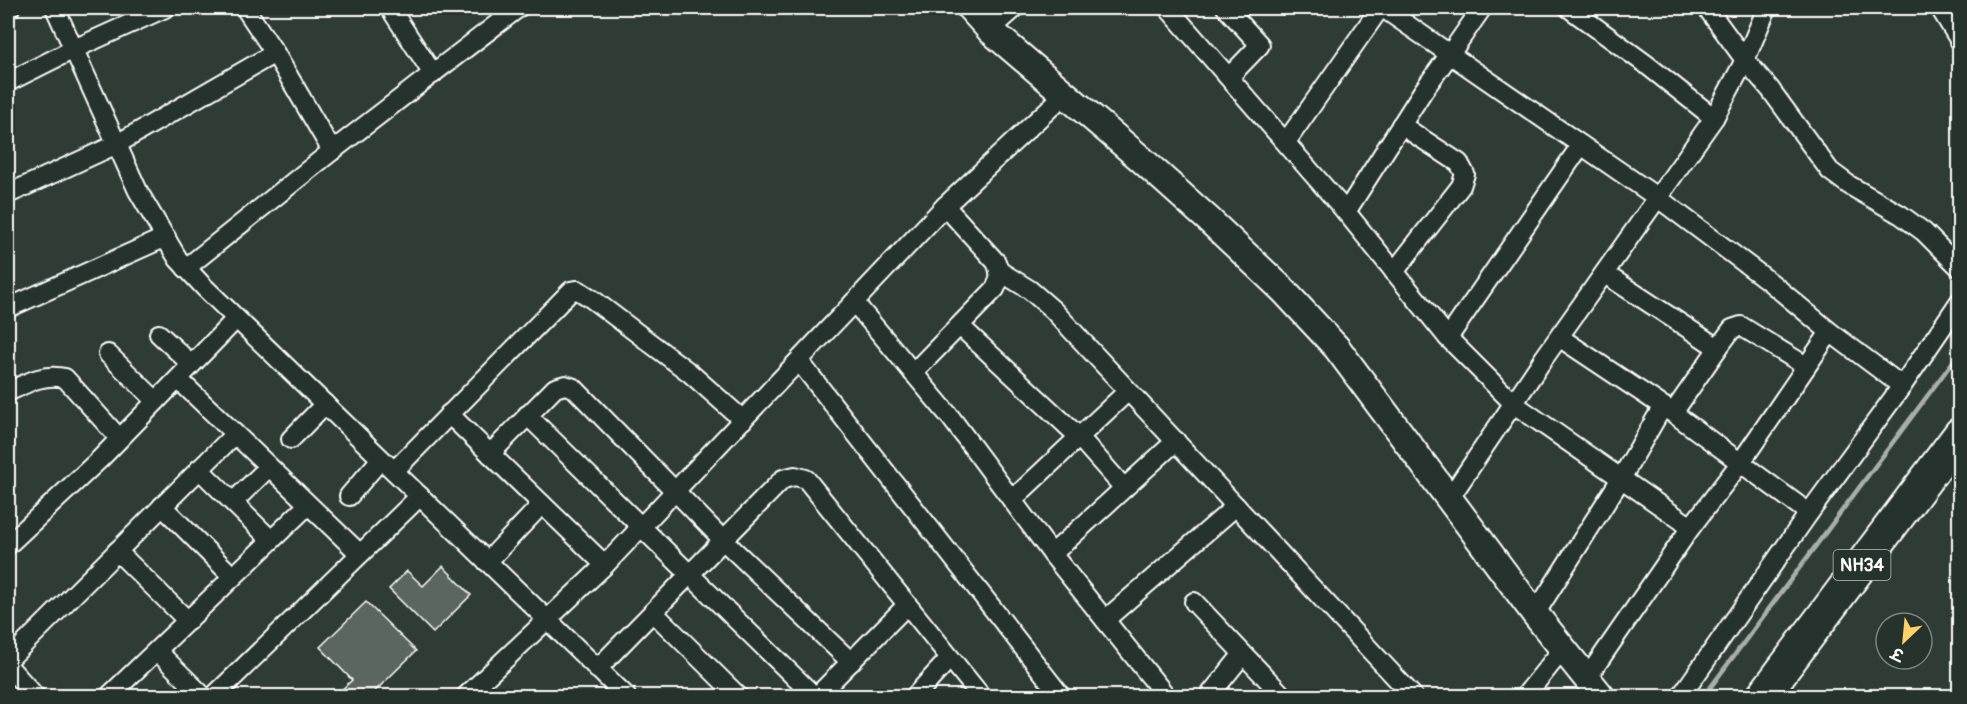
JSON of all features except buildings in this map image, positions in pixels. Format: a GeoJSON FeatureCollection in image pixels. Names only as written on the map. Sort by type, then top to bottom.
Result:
{"type":"FeatureCollection","features":[{"type":"Feature","properties":{"kind":"highway","name":"NH34"},"geometry":{"type":"LineString","coordinates":[[1763,696],[1959,434]]}},
{"type":"Feature","properties":{"kind":"highway","name":"NH34"},"geometry":{"type":"LineString","coordinates":[[1788,696],[1959,461]]}},
{"type":"Feature","properties":{"kind":"street"},"geometry":{"type":"LineString","coordinates":[[55,8],[138,190],[178,259],[325,405],[626,696]]}},
{"type":"Feature","properties":{"kind":"street"},"geometry":{"type":"LineString","coordinates":[[8,82],[144,12],[165,8]]}},
{"type":"Feature","properties":{"kind":"street"},"geometry":{"type":"LineString","coordinates":[[245,8],[275,53],[332,151]]}},
{"type":"Feature","properties":{"kind":"street"},"geometry":{"type":"LineString","coordinates":[[390,8],[433,74]]}},
{"type":"Feature","properties":{"kind":"street"},"geometry":{"type":"LineString","coordinates":[[186,267],[518,8]]}},
{"type":"Feature","properties":{"kind":"street"},"geometry":{"type":"LineString","coordinates":[[970,8],[990,30],[1141,159],[1283,290],[1336,348],[1562,650],[1594,687],[1692,527],[1741,462],[1830,332]]}},
{"type":"Feature","properties":{"kind":"street"},"geometry":{"type":"LineString","coordinates":[[990,30],[1015,8]]}},
{"type":"Feature","properties":{"kind":"street"},"geometry":{"type":"LineString","coordinates":[[1168,8],[1346,212],[1448,338],[1514,404],[1692,527]]}},
{"type":"Feature","properties":{"kind":"street"},"geometry":{"type":"LineString","coordinates":[[1226,8],[1260,45],[1229,77]]}},
{"type":"Feature","properties":{"kind":"street"},"geometry":{"type":"LineString","coordinates":[[1286,142],[1381,8],[1658,198],[1770,282],[1830,332],[1902,386]]}},
{"type":"Feature","properties":{"kind":"street"},"geometry":{"type":"LineString","coordinates":[[1346,212],[1423,91],[1482,8]]}},
{"type":"Feature","properties":{"kind":"street"},"geometry":{"type":"LineString","coordinates":[[1569,8],[1647,64],[1714,118]]}},
{"type":"Feature","properties":{"kind":"street"},"geometry":{"type":"LineString","coordinates":[[1707,8],[1830,171],[1924,232],[1959,268]]}},
{"type":"Feature","properties":{"kind":"street"},"geometry":{"type":"LineString","coordinates":[[1449,499],[1559,337],[1714,118],[1745,60],[1767,8]]}},
{"type":"Feature","properties":{"kind":"street"},"geometry":{"type":"LineString","coordinates":[[1940,8],[1959,41]]}},
{"type":"Feature","properties":{"kind":"street"},"geometry":{"type":"LineString","coordinates":[[8,194],[117,144],[275,53]]}},
{"type":"Feature","properties":{"kind":"street"},"geometry":{"type":"LineString","coordinates":[[466,696],[605,565],[945,206],[1065,94]]}},
{"type":"Feature","properties":{"kind":"street"},"geometry":{"type":"LineString","coordinates":[[1394,272],[1461,186],[1465,174],[1459,163],[1401,124]]}},
{"type":"Feature","properties":{"kind":"street"},"geometry":{"type":"LineString","coordinates":[[1448,338],[1581,145]]}},
{"type":"Feature","properties":{"kind":"street"},"geometry":{"type":"LineString","coordinates":[[945,206],[996,262],[1000,272],[1030,290],[1053,310],[1413,696]]}},
{"type":"Feature","properties":{"kind":"street"},"geometry":{"type":"LineString","coordinates":[[8,308],[166,237]]}},
{"type":"Feature","properties":{"kind":"street"},"geometry":{"type":"LineString","coordinates":[[913,373],[995,289],[1000,272]]}},
{"type":"Feature","properties":{"kind":"street"},"geometry":{"type":"LineString","coordinates":[[1605,273],[1718,348]]}},
{"type":"Feature","properties":{"kind":"street"},"geometry":{"type":"LineString","coordinates":[[349,496],[449,414],[517,348],[571,291],[578,290],[690,373],[743,420]]}},
{"type":"Feature","properties":{"kind":"street"},"geometry":{"type":"LineString","coordinates":[[1681,696],[1809,513],[1902,386],[1959,301]]}},
{"type":"Feature","properties":{"kind":"street"},"geometry":{"type":"LineString","coordinates":[[854,302],[951,418],[1052,554],[1166,696]]}},
{"type":"Feature","properties":{"kind":"street"},"geometry":{"type":"LineString","coordinates":[[8,545],[119,438],[236,318]]}},
{"type":"Feature","properties":{"kind":"street"},"geometry":{"type":"LineString","coordinates":[[960,326],[1079,437],[1124,488]]}},
{"type":"Feature","properties":{"kind":"street"},"geometry":{"type":"LineString","coordinates":[[1535,614],[1622,477],[1668,410],[1732,329],[1741,326],[1806,366]]}},
{"type":"Feature","properties":{"kind":"street"},"geometry":{"type":"LineString","coordinates":[[159,334],[191,364]]}},
{"type":"Feature","properties":{"kind":"street"},"geometry":{"type":"LineString","coordinates":[[1559,337],[1668,410],[1809,513]]}},
{"type":"Feature","properties":{"kind":"street"},"geometry":{"type":"LineString","coordinates":[[108,354],[156,401]]}},
{"type":"Feature","properties":{"kind":"street"},"geometry":{"type":"LineString","coordinates":[[799,361],[1061,696]]}},
{"type":"Feature","properties":{"kind":"street"},"geometry":{"type":"LineString","coordinates":[[8,392],[39,378],[53,375],[65,378],[119,438]]}},
{"type":"Feature","properties":{"kind":"street"},"geometry":{"type":"LineString","coordinates":[[178,379],[360,555]]}},
{"type":"Feature","properties":{"kind":"street"},"geometry":{"type":"LineString","coordinates":[[490,454],[555,388],[565,385],[574,388],[723,540],[851,662]]}},
{"type":"Feature","properties":{"kind":"street"},"geometry":{"type":"LineString","coordinates":[[1012,500],[1128,391]]}},
{"type":"Feature","properties":{"kind":"street"},"geometry":{"type":"LineString","coordinates":[[291,439],[325,405]]}},
{"type":"Feature","properties":{"kind":"street"},"geometry":{"type":"LineString","coordinates":[[449,414],[605,565]]}},
{"type":"Feature","properties":{"kind":"street"},"geometry":{"type":"LineString","coordinates":[[527,415],[816,696],[907,605]]}},
{"type":"Feature","properties":{"kind":"street"},"geometry":{"type":"LineString","coordinates":[[8,660],[235,434]]}},
{"type":"Feature","properties":{"kind":"street"},"geometry":{"type":"LineString","coordinates":[[1052,554],[1176,441]]}},
{"type":"Feature","properties":{"kind":"street"},"geometry":{"type":"LineString","coordinates":[[233,502],[269,466]]}},
{"type":"Feature","properties":{"kind":"street"},"geometry":{"type":"LineString","coordinates":[[199,469],[271,540]]}},
{"type":"Feature","properties":{"kind":"street"},"geometry":{"type":"LineString","coordinates":[[597,669],[783,478],[795,476],[806,479],[981,696]]}},
{"type":"Feature","properties":{"kind":"street"},"geometry":{"type":"LineString","coordinates":[[214,696],[420,496]]}},
{"type":"Feature","properties":{"kind":"street"},"geometry":{"type":"LineString","coordinates":[[487,561],[542,504]]}},
{"type":"Feature","properties":{"kind":"street"},"geometry":{"type":"LineString","coordinates":[[109,696],[308,505]]}},
{"type":"Feature","properties":{"kind":"street"},"geometry":{"type":"LineString","coordinates":[[162,506],[233,577]]}},
{"type":"Feature","properties":{"kind":"street"},"geometry":{"type":"LineString","coordinates":[[1106,620],[1236,506]]}},
{"type":"Feature","properties":{"kind":"street"},"geometry":{"type":"LineString","coordinates":[[117,551],[188,621]]}},
{"type":"Feature","properties":{"kind":"street"},"geometry":{"type":"LineString","coordinates":[[1194,602],[1283,696]]}},
{"type":"Feature","properties":{"kind":"street"},"geometry":{"type":"LineString","coordinates":[[653,612],[738,696]]}},
{"type":"Feature","properties":{"kind":"street"},"geometry":{"type":"LineString","coordinates":[[1525,696],[1562,650]]}},
{"type":"Feature","properties":{"kind":"street"},"geometry":{"type":"LineString","coordinates":[[156,651],[203,696]]}},
{"type":"Feature","properties":{"kind":"street"},"geometry":{"type":"LineString","coordinates":[[1209,696],[1243,654]]}},
{"type":"Feature","properties":{"kind":"street"},"geometry":{"type":"LineString","coordinates":[[915,696],[950,658]]}},
{"type":"Feature","properties":{"kind":"street"},"geometry":{"type":"LineString","coordinates":[[8,666],[35,696]]}},
{"type":"Feature","properties":{"kind":"waterway"},"geometry":{"type":"LineString","coordinates":[[1704,696],[1960,352]]}}]}
